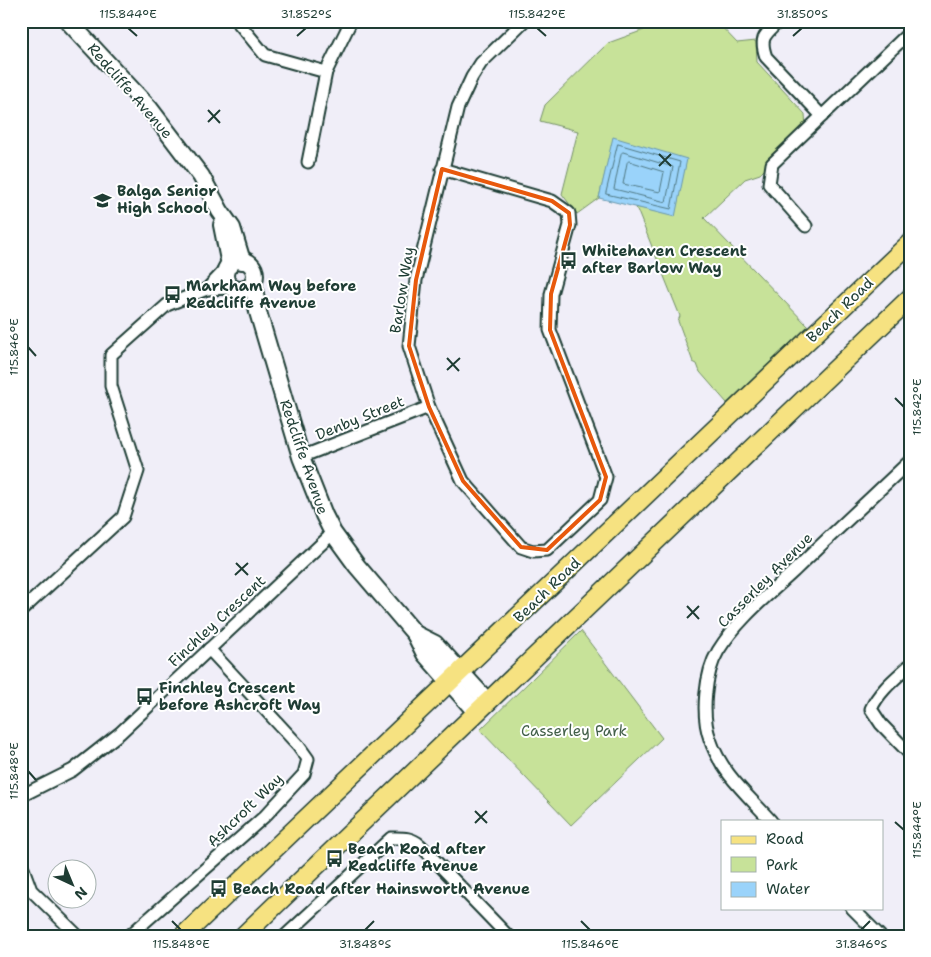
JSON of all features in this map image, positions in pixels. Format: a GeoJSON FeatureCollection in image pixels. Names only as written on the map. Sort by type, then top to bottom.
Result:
{"type":"FeatureCollection","features":[{"type":"Feature","properties":{"kind":"main road","name":"Beach Road"},"geometry":{"type":"LineString","coordinates":[[183,936],[910,243]]}},
{"type":"Feature","properties":{"kind":"main road"},"geometry":{"type":"LineString","coordinates":[[243,936],[910,298]]}},
{"type":"Feature","properties":{"kind":"street"},"geometry":{"type":"LineString","coordinates":[[237,21],[265,55],[326,72]]}},
{"type":"Feature","properties":{"kind":"street"},"geometry":{"type":"LineString","coordinates":[[308,162],[326,72],[351,21]]}},
{"type":"Feature","properties":{"kind":"street","name":"Barlow Way"},"geometry":{"type":"LineString","coordinates":[[442,169],[552,201],[570,213],[570,225],[551,294],[550,330],[606,477],[600,500],[547,550],[533,551],[521,547],[463,481],[429,407],[409,346],[416,280],[442,169],[458,107],[481,63],[524,21]]}},
{"type":"Feature","properties":{"kind":"street"},"geometry":{"type":"LineString","coordinates":[[779,21],[766,35],[762,45],[766,57],[822,116]]}},
{"type":"Feature","properties":{"kind":"street","name":"Redcliffe Avenue"},"geometry":{"type":"LineString","coordinates":[[70,22],[150,109],[201,176],[220,211],[233,265]]}},
{"type":"Feature","properties":{"kind":"street"},"geometry":{"type":"LineString","coordinates":[[806,226],[769,184],[772,164],[910,32]]}},
{"type":"Feature","properties":{"kind":"street"},"geometry":{"type":"LineString","coordinates":[[233,265],[225,277],[229,286],[235,289]]}},
{"type":"Feature","properties":{"kind":"street"},"geometry":{"type":"LineString","coordinates":[[21,611],[123,517],[138,471],[112,386],[111,355],[167,305],[207,289],[233,265],[250,265],[253,269],[253,282],[246,289],[207,289]]}},
{"type":"Feature","properties":{"kind":"street","name":"Redcliffe Avenue"},"geometry":{"type":"LineString","coordinates":[[253,282],[258,312],[301,457],[324,516],[333,533],[357,566],[415,634],[425,654],[455,678],[482,707]]}},
{"type":"Feature","properties":{"kind":"street","name":"Redcliffe Avenue"},"geometry":{"type":"LineString","coordinates":[[235,289],[258,312]]}},
{"type":"Feature","properties":{"kind":"street","name":"Denby Street"},"geometry":{"type":"LineString","coordinates":[[301,457],[429,407]]}},
{"type":"Feature","properties":{"kind":"street","name":"Casserley Avenue"},"geometry":{"type":"LineString","coordinates":[[770,820],[734,783],[723,767],[709,739],[705,693],[712,664],[722,645],[749,613],[910,461]]}},
{"type":"Feature","properties":{"kind":"street","name":"Finchley Crescent"},"geometry":{"type":"LineString","coordinates":[[21,796],[73,770],[120,733],[333,533]]}},
{"type":"Feature","properties":{"kind":"street","name":"Ashcroft Way"},"geometry":{"type":"LineString","coordinates":[[129,936],[265,816],[304,774],[308,759],[298,745],[210,649]]}},
{"type":"Feature","properties":{"kind":"street"},"geometry":{"type":"LineString","coordinates":[[910,665],[884,689],[875,700],[871,709],[881,724],[910,754]]}},
{"type":"Feature","properties":{"kind":"street"},"geometry":{"type":"LineString","coordinates":[[286,936],[391,838],[406,838],[416,841],[504,931],[491,936]]}},
{"type":"Feature","properties":{"kind":"street"},"geometry":{"type":"LineString","coordinates":[[21,863],[31,890],[71,934]]}},
{"type":"Feature","properties":{"kind":"street"},"geometry":{"type":"LineString","coordinates":[[854,910],[880,936]]}},
{"type":"Feature","properties":{"kind":"highlighted area"},"geometry":{"type":"Polygon","coordinates":[[[442,169],[552,201],[569,213],[570,225],[551,294],[550,330],[606,477],[600,500],[547,550],[521,547],[463,481],[429,407],[409,346],[416,280],[442,169]]]}},
{"type":"Feature","properties":{"kind":"green space"},"geometry":{"type":"Polygon","coordinates":[[[640,21],[716,21],[737,43],[756,41],[757,62],[805,114],[806,128],[760,174],[745,179],[704,218],[808,326],[727,403],[700,372],[697,364],[693,362],[678,321],[680,316],[636,207],[675,216],[614,137],[599,198],[577,214],[562,194],[578,131],[540,121],[545,105],[608,43],[644,30],[640,21]]]}},
{"type":"Feature","properties":{"kind":"green space","name":"Casserley Park"},"geometry":{"type":"Polygon","coordinates":[[[581,631],[662,738],[571,825],[480,730],[581,631]]]}},
{"type":"Feature","properties":{"kind":"water"},"geometry":{"type":"Polygon","coordinates":[[[613,137],[687,159],[675,217],[599,198],[613,137]]]}},
{"type":"Feature","properties":{"kind":"place","name":"Balga Senior High School"},"geometry":{"type":"Point","coordinates":[103,200]}},
{"type":"Feature","properties":{"kind":"place","name":"Whitehaven Crescent after Barlow Way"},"geometry":{"type":"Point","coordinates":[568,260]}},
{"type":"Feature","properties":{"kind":"place","name":"Markham Way before Redcliffe Avenue"},"geometry":{"type":"Point","coordinates":[172,295]}},
{"type":"Feature","properties":{"kind":"place","name":"Finchley Crescent before Ashcroft Way"},"geometry":{"type":"Point","coordinates":[145,697]}},
{"type":"Feature","properties":{"kind":"place","name":"Beach Road after Redcliffe Avenue"},"geometry":{"type":"Point","coordinates":[334,858]}},
{"type":"Feature","properties":{"kind":"place","name":"Beach Road after Hainsworth Avenue"},"geometry":{"type":"Point","coordinates":[219,889]}}]}
